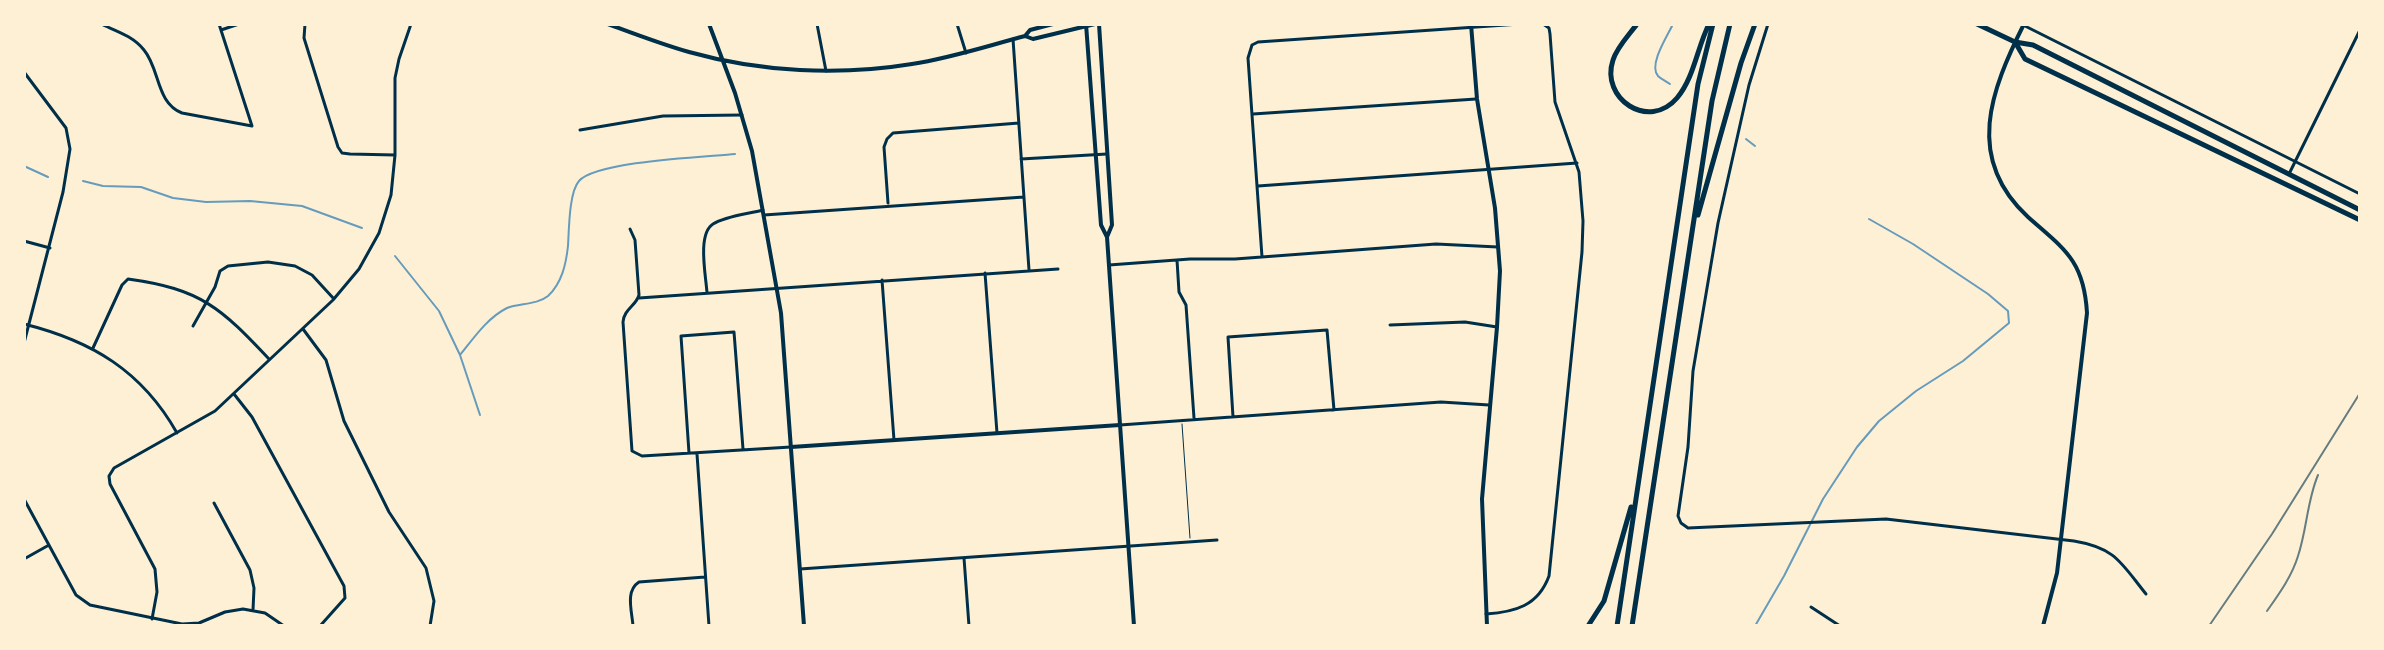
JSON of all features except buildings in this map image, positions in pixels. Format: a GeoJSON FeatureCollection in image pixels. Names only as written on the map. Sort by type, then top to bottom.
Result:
{"type":"FeatureCollection","features":[{"type":"Feature","properties":{"kind":"highway"},"geometry":{"type":"LineString","coordinates":[[1637,24],[1614,56],[1611,79],[1615,92],[1623,102],[1645,112],[1666,107],[1678,97],[1711,24]]}},
{"type":"Feature","properties":{"kind":"highway"},"geometry":{"type":"LineString","coordinates":[[1617,626],[1698,84],[1711,24]]}},
{"type":"Feature","properties":{"kind":"highway"},"geometry":{"type":"LineString","coordinates":[[1632,626],[1712,101],[1730,24]]}},
{"type":"Feature","properties":{"kind":"highway"},"geometry":{"type":"LineString","coordinates":[[1693,228],[1755,24]]}},
{"type":"Feature","properties":{"kind":"highway"},"geometry":{"type":"LineString","coordinates":[[1977,24],[2015,42],[2033,45],[2360,210]]}},
{"type":"Feature","properties":{"kind":"highway"},"geometry":{"type":"LineString","coordinates":[[2015,42],[2025,59],[2360,220]]}},
{"type":"Feature","properties":{"kind":"highway"},"geometry":{"type":"LineString","coordinates":[[1588,626],[1604,601],[1637,487]]}},
{"type":"Feature","properties":{"kind":"main road"},"geometry":{"type":"LineString","coordinates":[[608,24],[686,51],[724,60],[826,71],[909,64],[966,53],[1025,36],[1033,39],[1097,24],[1112,225],[1107,237]]}},
{"type":"Feature","properties":{"kind":"main road"},"geometry":{"type":"LineString","coordinates":[[709,24],[742,115],[757,171],[777,287],[804,626]]}},
{"type":"Feature","properties":{"kind":"main road"},"geometry":{"type":"LineString","coordinates":[[1025,36],[1030,30],[1053,24]]}},
{"type":"Feature","properties":{"kind":"main road"},"geometry":{"type":"LineString","coordinates":[[2023,24],[1996,84],[1990,110],[1989,132],[1994,164],[2020,209],[2070,255],[2086,299],[2086,328],[2057,573],[2043,626]]}},
{"type":"Feature","properties":{"kind":"main road"},"geometry":{"type":"LineString","coordinates":[[1086,25],[1101,225],[1107,237],[1134,626]]}},
{"type":"Feature","properties":{"kind":"main road"},"geometry":{"type":"LineString","coordinates":[[1471,26],[1477,99],[1490,170],[1498,247],[1497,327],[1482,511],[1487,626]]}},
{"type":"Feature","properties":{"kind":"main road"},"geometry":{"type":"LineString","coordinates":[[791,447],[1120,425]]}},
{"type":"Feature","properties":{"kind":"street"},"geometry":{"type":"LineString","coordinates":[[101,24],[142,47],[172,108],[182,113],[252,126],[219,24]]}},
{"type":"Feature","properties":{"kind":"street"},"geometry":{"type":"LineString","coordinates":[[221,30],[239,24]]}},
{"type":"Feature","properties":{"kind":"street"},"geometry":{"type":"LineString","coordinates":[[305,24],[304,38],[342,153],[395,155]]}},
{"type":"Feature","properties":{"kind":"street"},"geometry":{"type":"LineString","coordinates":[[152,619],[158,586],[155,569],[110,484],[109,476],[114,468],[209,415],[303,329],[355,275],[379,233],[391,195],[395,155],[395,78],[411,24]]}},
{"type":"Feature","properties":{"kind":"street"},"geometry":{"type":"LineString","coordinates":[[817,24],[826,71]]}},
{"type":"Feature","properties":{"kind":"street"},"geometry":{"type":"LineString","coordinates":[[957,24],[966,53]]}},
{"type":"Feature","properties":{"kind":"street"},"geometry":{"type":"LineString","coordinates":[[1262,257],[1248,58],[1250,48],[1258,42],[1520,24]]}},
{"type":"Feature","properties":{"kind":"street"},"geometry":{"type":"LineString","coordinates":[[1486,614],[1515,611],[1530,603],[1546,585],[1551,569],[1583,240],[1577,163],[1555,102],[1550,34],[1543,24]]}},
{"type":"Feature","properties":{"kind":"street"},"geometry":{"type":"LineString","coordinates":[[1768,24],[1749,85],[1718,223],[1693,371],[1688,447],[1678,516],[1681,523],[1688,528],[1886,519],[2089,544],[2111,553],[2146,594]]}},
{"type":"Feature","properties":{"kind":"street"},"geometry":{"type":"LineString","coordinates":[[2023,24],[2360,194]]}},
{"type":"Feature","properties":{"kind":"street"},"geometry":{"type":"LineString","coordinates":[[2289,174],[2360,30]]}},
{"type":"Feature","properties":{"kind":"street"},"geometry":{"type":"LineString","coordinates":[[1013,39],[1029,270]]}},
{"type":"Feature","properties":{"kind":"street"},"geometry":{"type":"LineString","coordinates":[[24,72],[63,124],[70,149],[67,176],[50,248],[24,343]]}},
{"type":"Feature","properties":{"kind":"street"},"geometry":{"type":"LineString","coordinates":[[1253,114],[1477,99]]}},
{"type":"Feature","properties":{"kind":"street"},"geometry":{"type":"LineString","coordinates":[[580,130],[663,116],[742,115]]}},
{"type":"Feature","properties":{"kind":"street"},"geometry":{"type":"LineString","coordinates":[[888,205],[884,147],[893,133],[1019,123]]}},
{"type":"Feature","properties":{"kind":"street"},"geometry":{"type":"LineString","coordinates":[[1021,159],[1107,154]]}},
{"type":"Feature","properties":{"kind":"street"},"geometry":{"type":"LineString","coordinates":[[1258,186],[1577,163]]}},
{"type":"Feature","properties":{"kind":"street"},"geometry":{"type":"LineString","coordinates":[[707,293],[704,245],[707,229],[720,221],[764,212],[1024,197]]}},
{"type":"Feature","properties":{"kind":"street"},"geometry":{"type":"LineString","coordinates":[[630,229],[635,240],[639,298]]}},
{"type":"Feature","properties":{"kind":"street"},"geometry":{"type":"LineString","coordinates":[[24,241],[50,248]]}},
{"type":"Feature","properties":{"kind":"street"},"geometry":{"type":"LineString","coordinates":[[1109,265],[1436,244],[1498,247]]}},
{"type":"Feature","properties":{"kind":"street"},"geometry":{"type":"LineString","coordinates":[[1177,260],[1179,292],[1186,305],[1194,419]]}},
{"type":"Feature","properties":{"kind":"street"},"geometry":{"type":"LineString","coordinates":[[193,326],[223,268],[268,262],[290,265],[316,279],[334,299]]}},
{"type":"Feature","properties":{"kind":"street"},"geometry":{"type":"LineString","coordinates":[[791,447],[642,456],[634,453],[630,444],[623,322],[626,312],[639,298],[1058,269]]}},
{"type":"Feature","properties":{"kind":"street"},"geometry":{"type":"LineString","coordinates":[[985,273],[997,433]]}},
{"type":"Feature","properties":{"kind":"street"},"geometry":{"type":"LineString","coordinates":[[93,348],[127,279],[172,287],[207,302],[232,320],[269,359]]}},
{"type":"Feature","properties":{"kind":"street"},"geometry":{"type":"LineString","coordinates":[[882,280],[894,440]]}},
{"type":"Feature","properties":{"kind":"street"},"geometry":{"type":"LineString","coordinates":[[1390,325],[1465,322],[1497,327]]}},
{"type":"Feature","properties":{"kind":"street"},"geometry":{"type":"LineString","coordinates":[[24,324],[71,338],[93,348],[119,366],[162,409],[177,433]]}},
{"type":"Feature","properties":{"kind":"street"},"geometry":{"type":"LineString","coordinates":[[303,329],[326,360],[344,421],[389,512],[426,568],[434,601],[430,626]]}},
{"type":"Feature","properties":{"kind":"street"},"geometry":{"type":"LineString","coordinates":[[1233,417],[1228,337],[1327,330],[1334,410]]}},
{"type":"Feature","properties":{"kind":"street"},"geometry":{"type":"LineString","coordinates":[[689,453],[681,336],[734,332],[743,450]]}},
{"type":"Feature","properties":{"kind":"street"},"geometry":{"type":"LineString","coordinates":[[233,393],[252,417],[344,586],[345,598],[320,626]]}},
{"type":"Feature","properties":{"kind":"street"},"geometry":{"type":"LineString","coordinates":[[1120,425],[1441,402],[1489,405]]}},
{"type":"Feature","properties":{"kind":"street"},"geometry":{"type":"LineString","coordinates":[[697,453],[709,626]]}},
{"type":"Feature","properties":{"kind":"street"},"geometry":{"type":"LineString","coordinates":[[24,499],[76,595],[90,605],[152,619],[194,624],[231,610],[253,610],[269,615],[284,626]]}},
{"type":"Feature","properties":{"kind":"street"},"geometry":{"type":"LineString","coordinates":[[214,503],[250,570],[254,588],[253,610]]}},
{"type":"Feature","properties":{"kind":"street"},"geometry":{"type":"LineString","coordinates":[[800,569],[1217,540]]}},
{"type":"Feature","properties":{"kind":"street"},"geometry":{"type":"LineString","coordinates":[[24,559],[49,545]]}},
{"type":"Feature","properties":{"kind":"street"},"geometry":{"type":"LineString","coordinates":[[964,557],[969,626]]}},
{"type":"Feature","properties":{"kind":"street"},"geometry":{"type":"LineString","coordinates":[[633,626],[630,592],[633,586],[639,582],[705,577]]}},
{"type":"Feature","properties":{"kind":"street"},"geometry":{"type":"LineString","coordinates":[[1811,607],[1840,626]]}},
{"type":"Feature","properties":{"kind":"lane"},"geometry":{"type":"LineString","coordinates":[[1182,420],[1190,541]]}},
{"type":"Feature","properties":{"kind":"waterway"},"geometry":{"type":"LineString","coordinates":[[1670,84],[1658,76],[1655,65],[1673,24]]}},
{"type":"Feature","properties":{"kind":"waterway"},"geometry":{"type":"LineString","coordinates":[[1746,139],[1755,146]]}},
{"type":"Feature","properties":{"kind":"waterway"},"geometry":{"type":"LineString","coordinates":[[460,355],[493,317],[512,306],[544,299],[557,285],[566,260],[571,202],[579,181],[590,174],[628,164],[735,154]]}},
{"type":"Feature","properties":{"kind":"waterway"},"geometry":{"type":"LineString","coordinates":[[24,166],[48,177]]}},
{"type":"Feature","properties":{"kind":"waterway"},"geometry":{"type":"LineString","coordinates":[[83,181],[103,186],[141,187],[173,198],[206,202],[250,201],[302,206],[362,228]]}},
{"type":"Feature","properties":{"kind":"waterway"},"geometry":{"type":"LineString","coordinates":[[1755,626],[1823,499],[1857,447],[1879,421],[1916,391],[1963,361],[2009,323],[2008,311],[1988,294],[1869,219]]}},
{"type":"Feature","properties":{"kind":"waterway"},"geometry":{"type":"LineString","coordinates":[[395,256],[439,311],[460,355],[480,415]]}},
{"type":"Feature","properties":{"kind":"railway"},"geometry":{"type":"LineString","coordinates":[[2209,626],[2272,534],[2360,393]]}},
{"type":"Feature","properties":{"kind":"railway"},"geometry":{"type":"LineString","coordinates":[[2267,611],[2285,585],[2295,563],[2318,475]]}}]}
